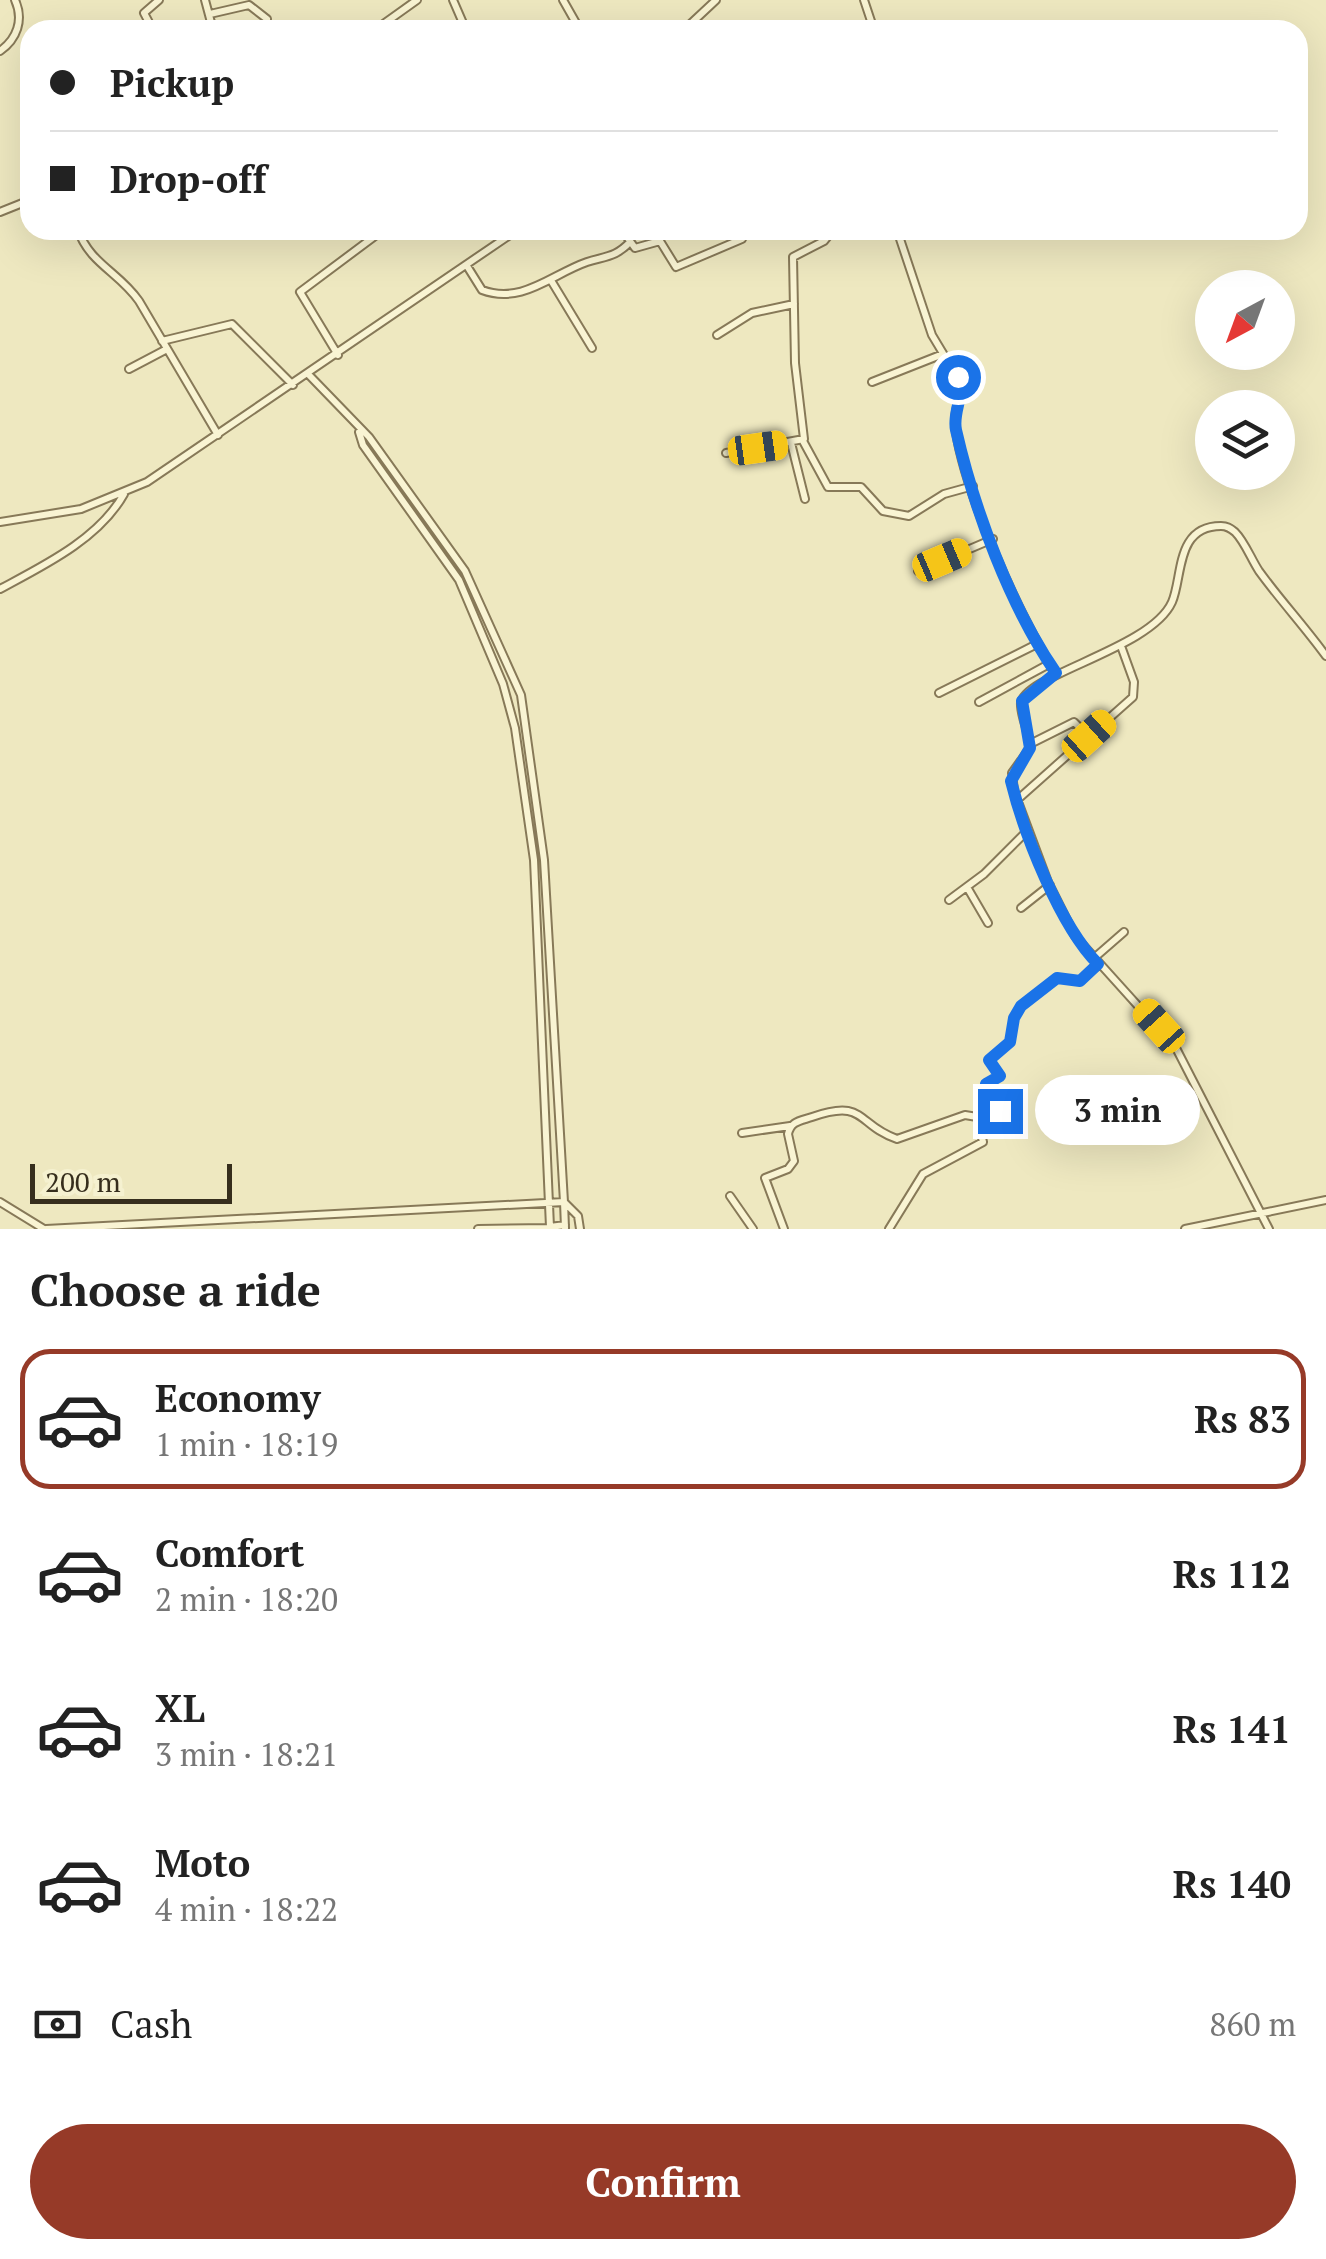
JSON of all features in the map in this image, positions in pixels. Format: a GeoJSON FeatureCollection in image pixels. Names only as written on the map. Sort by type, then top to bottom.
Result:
{"type":"FeatureCollection","features":[{"type":"Feature","properties":{"kind":"street"},"geometry":{"type":"LineString","coordinates":[[0,51],[17,31],[20,20],[15,0]]}},
{"type":"Feature","properties":{"kind":"street"},"geometry":{"type":"LineString","coordinates":[[147,20],[144,13],[159,0]]}},
{"type":"Feature","properties":{"kind":"street"},"geometry":{"type":"LineString","coordinates":[[390,20],[417,0]]}},
{"type":"Feature","properties":{"kind":"street"},"geometry":{"type":"LineString","coordinates":[[695,20],[716,0]]}},
{"type":"Feature","properties":{"kind":"street"},"geometry":{"type":"LineString","coordinates":[[215,20],[249,5],[267,18]]}},
{"type":"Feature","properties":{"kind":"street"},"geometry":{"type":"LineString","coordinates":[[83,240],[92,259],[133,292],[218,435]]}},
{"type":"Feature","properties":{"kind":"street"},"geometry":{"type":"LineString","coordinates":[[338,355],[300,292],[370,240]]}},
{"type":"Feature","properties":{"kind":"street"},"geometry":{"type":"LineString","coordinates":[[0,522],[82,510],[125,493],[309,375],[502,240]]}},
{"type":"Feature","properties":{"kind":"street"},"geometry":{"type":"LineString","coordinates":[[467,266],[487,293],[512,295],[552,282],[581,265],[616,256],[630,242],[638,248],[660,241],[676,267],[740,240]]}},
{"type":"Feature","properties":{"kind":"street"},"geometry":{"type":"LineString","coordinates":[[825,240],[793,257],[802,442],[828,487],[861,487],[883,511],[909,516],[944,494],[973,486]]}},
{"type":"Feature","properties":{"kind":"street"},"geometry":{"type":"LineString","coordinates":[[900,240],[927,322],[962,385],[955,424],[992,539],[1038,644],[1056,673]]}},
{"type":"Feature","properties":{"kind":"street"},"geometry":{"type":"LineString","coordinates":[[552,282],[592,348]]}},
{"type":"Feature","properties":{"kind":"street"},"geometry":{"type":"LineString","coordinates":[[717,335],[752,313],[794,304]]}},
{"type":"Feature","properties":{"kind":"street"},"geometry":{"type":"LineString","coordinates":[[129,369],[165,345],[232,324],[293,385]]}},
{"type":"Feature","properties":{"kind":"street"},"geometry":{"type":"LineString","coordinates":[[872,382],[943,354]]}},
{"type":"Feature","properties":{"kind":"street"},"geometry":{"type":"LineString","coordinates":[[309,375],[358,430],[370,437],[465,572],[521,695],[544,860],[565,1227],[478,1229]]}},
{"type":"Feature","properties":{"kind":"street"},"geometry":{"type":"LineString","coordinates":[[358,430],[363,446],[458,580],[503,684],[516,728],[534,860],[550,1228]]}},
{"type":"Feature","properties":{"kind":"street"},"geometry":{"type":"LineString","coordinates":[[726,453],[802,442]]}},
{"type":"Feature","properties":{"kind":"street"},"geometry":{"type":"LineString","coordinates":[[791,444],[805,499]]}},
{"type":"Feature","properties":{"kind":"street"},"geometry":{"type":"LineString","coordinates":[[0,589],[69,548],[110,514],[125,493]]}},
{"type":"Feature","properties":{"kind":"street"},"geometry":{"type":"LineString","coordinates":[[1030,744],[1022,701],[1056,673],[1121,646],[1170,606],[1184,550],[1198,535],[1220,526],[1234,532],[1326,656]]}},
{"type":"Feature","properties":{"kind":"street"},"geometry":{"type":"LineString","coordinates":[[918,571],[992,539]]}},
{"type":"Feature","properties":{"kind":"street"},"geometry":{"type":"LineString","coordinates":[[939,693],[1038,644]]}},
{"type":"Feature","properties":{"kind":"street"},"geometry":{"type":"LineString","coordinates":[[1017,800],[1135,690],[1121,646]]}},
{"type":"Feature","properties":{"kind":"street"},"geometry":{"type":"LineString","coordinates":[[980,702],[1049,664]]}},
{"type":"Feature","properties":{"kind":"street"},"geometry":{"type":"LineString","coordinates":[[1089,736],[1074,722],[1030,744],[1012,773],[1028,830],[1075,936],[1176,1048],[1270,1229]]}},
{"type":"Feature","properties":{"kind":"street"},"geometry":{"type":"LineString","coordinates":[[949,900],[1028,830]]}},
{"type":"Feature","properties":{"kind":"street"},"geometry":{"type":"LineString","coordinates":[[1021,908],[1050,886]]}},
{"type":"Feature","properties":{"kind":"street"},"geometry":{"type":"LineString","coordinates":[[966,888],[988,922]]}},
{"type":"Feature","properties":{"kind":"street"},"geometry":{"type":"LineString","coordinates":[[980,1122],[1000,1111],[986,1084],[1000,1076],[989,1060],[1010,1042],[1017,1011],[1050,982],[1061,977],[1080,981],[1124,932]]}},
{"type":"Feature","properties":{"kind":"street"},"geometry":{"type":"LineString","coordinates":[[742,1133],[790,1126],[845,1108],[861,1113],[897,1139],[966,1114],[980,1122],[984,1138],[980,1146],[918,1178],[889,1229]]}},
{"type":"Feature","properties":{"kind":"street"},"geometry":{"type":"LineString","coordinates":[[784,1229],[765,1178],[788,1169],[794,1161],[790,1126]]}},
{"type":"Feature","properties":{"kind":"street"},"geometry":{"type":"LineString","coordinates":[[730,1196],[753,1229]]}},
{"type":"Feature","properties":{"kind":"street"},"geometry":{"type":"LineString","coordinates":[[1186,1229],[1326,1200]]}},
{"type":"Feature","properties":{"kind":"street"},"geometry":{"type":"LineString","coordinates":[[0,1202],[45,1229],[564,1202],[578,1216],[580,1229]]}},
{"type":"Feature","properties":{"kind":"route"},"geometry":{"type":"LineString","coordinates":[[958,377],[962,392],[955,424],[969,474],[1016,601],[1056,673],[1022,701],[1030,748],[1012,773],[1011,781],[1052,892],[1075,936],[1098,964],[1080,981],[1061,977],[1050,982],[1017,1011],[1010,1042],[989,1060],[1000,1076],[986,1084],[1000,1111]]}}]}
